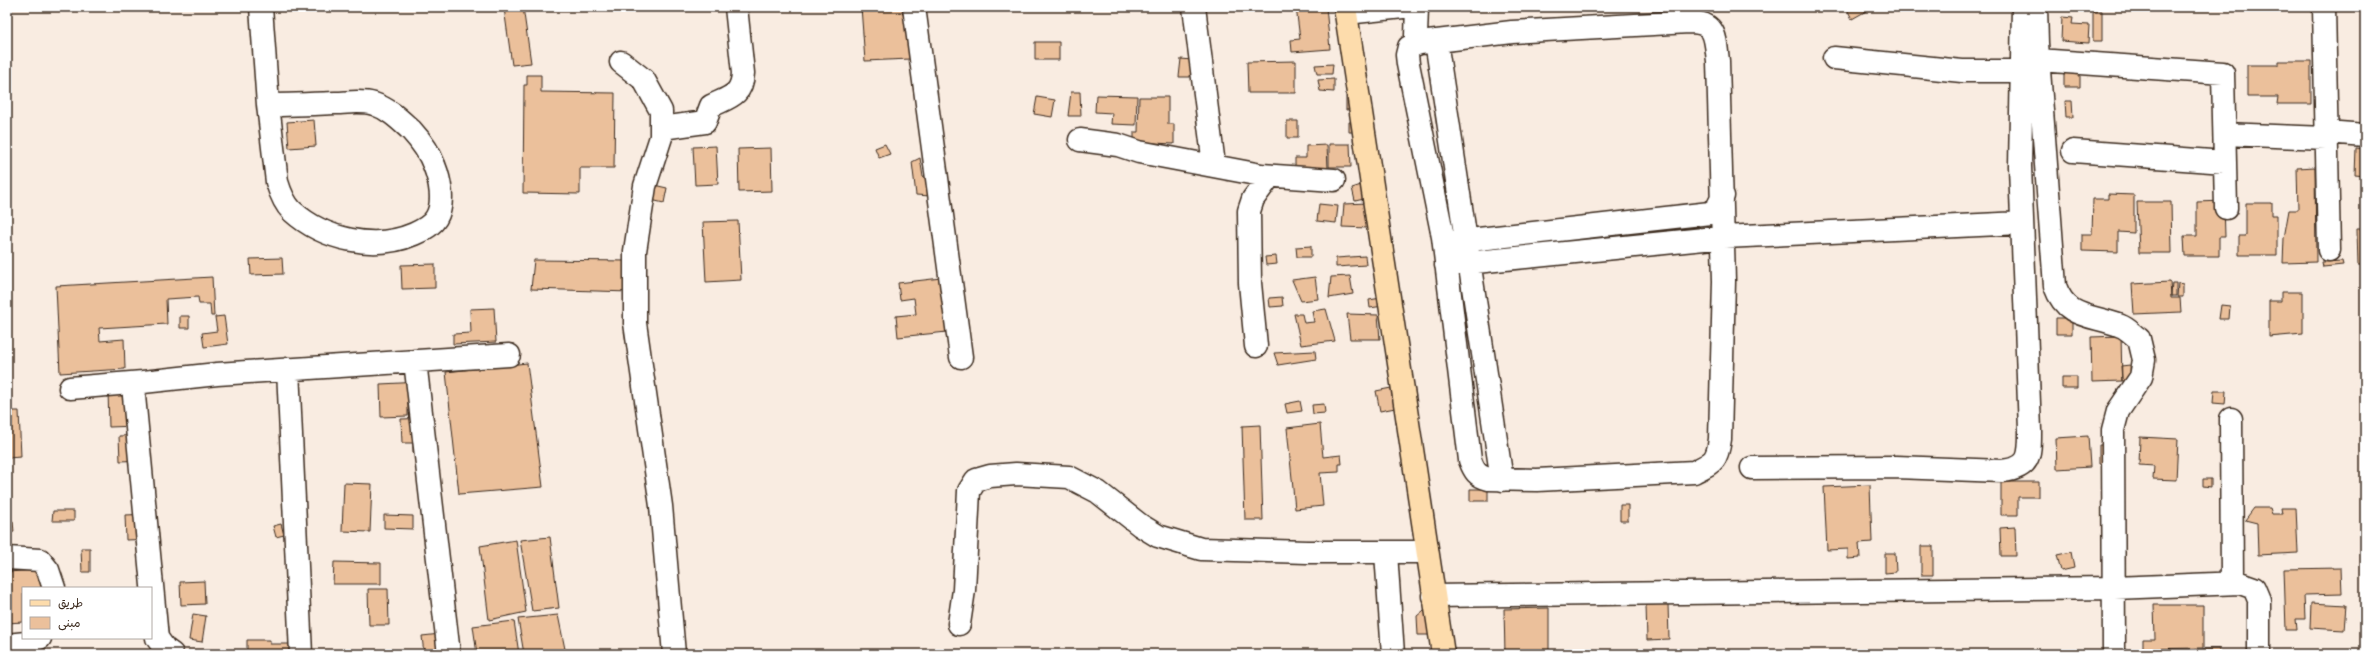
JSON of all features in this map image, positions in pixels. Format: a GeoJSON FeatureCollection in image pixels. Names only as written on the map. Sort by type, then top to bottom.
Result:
{"type":"FeatureCollection","features":[{"type":"Feature","properties":{"kind":"main road"},"geometry":{"type":"LineString","coordinates":[[1345,10],[1443,654]]}},
{"type":"Feature","properties":{"kind":"street"},"geometry":{"type":"LineString","coordinates":[[261,7],[268,105],[277,182],[280,193],[292,211],[302,218],[339,237],[365,242],[384,242],[408,237],[421,231],[435,219],[440,208],[441,195],[438,174],[431,157],[421,141],[386,110],[361,102],[268,105]]}},
{"type":"Feature","properties":{"kind":"street"},"geometry":{"type":"LineString","coordinates":[[662,128],[705,122],[711,106],[737,93],[742,83],[736,7]]}},
{"type":"Feature","properties":{"kind":"street"},"geometry":{"type":"LineString","coordinates":[[914,7],[961,357]]}},
{"type":"Feature","properties":{"kind":"street"},"geometry":{"type":"LineString","coordinates":[[1194,7],[1214,165]]}},
{"type":"Feature","properties":{"kind":"street"},"geometry":{"type":"LineString","coordinates":[[1345,10],[1403,7]]}},
{"type":"Feature","properties":{"kind":"street"},"geometry":{"type":"LineString","coordinates":[[1417,7],[1416,36],[1428,42]]}},
{"type":"Feature","properties":{"kind":"street"},"geometry":{"type":"LineString","coordinates":[[2324,7],[2329,250]]}},
{"type":"Feature","properties":{"kind":"street"},"geometry":{"type":"LineString","coordinates":[[2025,10],[2033,67],[2055,286],[2060,300],[2072,311],[2122,326],[2139,339],[2144,360],[2140,377],[2118,411],[2113,430],[2114,654]]}},
{"type":"Feature","properties":{"kind":"street"},"geometry":{"type":"LineString","coordinates":[[1702,22],[1709,27],[1714,36],[1718,61],[1724,237],[1724,297],[1718,456],[1710,464],[1694,472],[1502,480],[1482,477],[1475,473],[1470,460],[1443,243],[1407,55],[1409,48],[1428,42],[1512,32],[1702,22]]}},
{"type":"Feature","properties":{"kind":"street"},"geometry":{"type":"LineString","coordinates":[[1428,42],[1470,263],[1502,480]]}},
{"type":"Feature","properties":{"kind":"street"},"geometry":{"type":"LineString","coordinates":[[1834,58],[1962,71],[2033,67],[2223,73],[2226,208]]}},
{"type":"Feature","properties":{"kind":"street"},"geometry":{"type":"LineString","coordinates":[[621,62],[644,80],[661,111],[662,128],[645,186],[635,251],[635,322],[661,506],[674,654]]}},
{"type":"Feature","properties":{"kind":"street"},"geometry":{"type":"LineString","coordinates":[[1752,468],[1896,467],[2002,471],[2015,470],[2022,466],[2030,453],[2030,430],[2021,223],[2033,67]]}},
{"type":"Feature","properties":{"kind":"street"},"geometry":{"type":"LineString","coordinates":[[2225,134],[2365,136]]}},
{"type":"Feature","properties":{"kind":"street"},"geometry":{"type":"LineString","coordinates":[[1080,140],[1118,145],[1139,152],[1270,176],[1334,180]]}},
{"type":"Feature","properties":{"kind":"street"},"geometry":{"type":"LineString","coordinates":[[2072,151],[2225,162]]}},
{"type":"Feature","properties":{"kind":"street"},"geometry":{"type":"LineString","coordinates":[[1256,346],[1250,283],[1249,211],[1253,199],[1270,176]]}},
{"type":"Feature","properties":{"kind":"street"},"geometry":{"type":"LineString","coordinates":[[1443,243],[1710,213],[1717,208],[1723,196]]}},
{"type":"Feature","properties":{"kind":"street"},"geometry":{"type":"LineString","coordinates":[[1446,265],[1724,237],[2021,223]]}},
{"type":"Feature","properties":{"kind":"street"},"geometry":{"type":"LineString","coordinates":[[70,388],[216,374],[509,355]]}},
{"type":"Feature","properties":{"kind":"street"},"geometry":{"type":"LineString","coordinates":[[415,361],[449,654]]}},
{"type":"Feature","properties":{"kind":"street"},"geometry":{"type":"LineString","coordinates":[[288,369],[301,654]]}},
{"type":"Feature","properties":{"kind":"street"},"geometry":{"type":"LineString","coordinates":[[143,382],[136,387],[134,396],[157,638],[165,649],[172,654]]}},
{"type":"Feature","properties":{"kind":"street"},"geometry":{"type":"LineString","coordinates":[[2231,419],[2232,583]]}},
{"type":"Feature","properties":{"kind":"street"},"geometry":{"type":"LineString","coordinates":[[959,624],[964,590],[969,491],[976,480],[990,476],[1016,474],[1069,477],[1098,492],[1125,514],[1158,536],[1201,549],[1386,553],[1427,552]]}},
{"type":"Feature","properties":{"kind":"street"},"geometry":{"type":"LineString","coordinates":[[1386,553],[1394,654]]}},
{"type":"Feature","properties":{"kind":"street"},"geometry":{"type":"LineString","coordinates":[[7,558],[40,560],[48,570],[54,587]]}},
{"type":"Feature","properties":{"kind":"street"},"geometry":{"type":"LineString","coordinates":[[1433,596],[2114,588],[2240,583],[2254,588],[2259,600],[2260,654]]}},
{"type":"Feature","properties":{"kind":"street"},"geometry":{"type":"LineString","coordinates":[[7,645],[26,643],[37,639]]}},
{"type":"Feature","properties":{"kind":"building"},"geometry":{"type":"Polygon","coordinates":[[[523,7],[531,63],[512,65],[504,8],[523,7]]]}},
{"type":"Feature","properties":{"kind":"building"},"geometry":{"type":"Polygon","coordinates":[[[861,7],[906,7],[910,59],[865,61],[861,7]]]}},
{"type":"Feature","properties":{"kind":"building"},"geometry":{"type":"Polygon","coordinates":[[[1296,7],[1326,7],[1330,49],[1292,52],[1291,40],[1300,39],[1296,7]]]}},
{"type":"Feature","properties":{"kind":"building"},"geometry":{"type":"Polygon","coordinates":[[[1846,7],[1866,7],[1868,10],[1852,19],[1846,7]]]}},
{"type":"Feature","properties":{"kind":"building"},"geometry":{"type":"Polygon","coordinates":[[[2093,11],[2102,11],[2102,41],[2093,41],[2093,11]]]}},
{"type":"Feature","properties":{"kind":"building"},"geometry":{"type":"Polygon","coordinates":[[[2062,17],[2073,18],[2072,24],[2089,25],[2088,43],[2061,41],[2062,17]]]}},
{"type":"Feature","properties":{"kind":"building"},"geometry":{"type":"Polygon","coordinates":[[[1035,42],[1059,42],[1059,60],[1035,60],[1035,42]]]}},
{"type":"Feature","properties":{"kind":"building"},"geometry":{"type":"Polygon","coordinates":[[[1181,59],[1192,60],[1190,77],[1179,77],[1181,59]]]}},
{"type":"Feature","properties":{"kind":"building"},"geometry":{"type":"Polygon","coordinates":[[[1296,61],[1296,93],[1248,93],[1247,62],[1296,61]]]}},
{"type":"Feature","properties":{"kind":"building"},"geometry":{"type":"Polygon","coordinates":[[[2279,61],[2311,61],[2311,104],[2277,104],[2278,97],[2247,97],[2247,65],[2279,65],[2279,61]]]}},
{"type":"Feature","properties":{"kind":"building"},"geometry":{"type":"Polygon","coordinates":[[[1333,64],[1332,74],[1317,74],[1315,65],[1333,64]]]}},
{"type":"Feature","properties":{"kind":"building"},"geometry":{"type":"Polygon","coordinates":[[[2064,70],[2080,71],[2080,87],[2064,87],[2064,70]]]}},
{"type":"Feature","properties":{"kind":"building"},"geometry":{"type":"Polygon","coordinates":[[[527,75],[541,75],[541,92],[615,93],[614,168],[580,168],[580,194],[523,193],[524,85],[527,85],[527,75]]]}},
{"type":"Feature","properties":{"kind":"building"},"geometry":{"type":"Polygon","coordinates":[[[1334,79],[1334,92],[1320,91],[1318,80],[1334,79]]]}},
{"type":"Feature","properties":{"kind":"building"},"geometry":{"type":"Polygon","coordinates":[[[1071,92],[1080,92],[1081,116],[1068,116],[1071,92]]]}},
{"type":"Feature","properties":{"kind":"building"},"geometry":{"type":"Polygon","coordinates":[[[1096,95],[1137,96],[1136,125],[1111,124],[1112,113],[1095,112],[1096,95]]]}},
{"type":"Feature","properties":{"kind":"building"},"geometry":{"type":"Polygon","coordinates":[[[1346,95],[1355,95],[1355,109],[1346,110],[1346,95]]]}},
{"type":"Feature","properties":{"kind":"building"},"geometry":{"type":"Polygon","coordinates":[[[1037,97],[1055,100],[1052,117],[1034,114],[1037,97]]]}},
{"type":"Feature","properties":{"kind":"building"},"geometry":{"type":"Polygon","coordinates":[[[1139,97],[1168,97],[1168,124],[1174,124],[1174,144],[1134,142],[1134,132],[1138,132],[1139,97]]]}},
{"type":"Feature","properties":{"kind":"building"},"geometry":{"type":"Polygon","coordinates":[[[2065,101],[2072,101],[2073,117],[2066,117],[2065,101]]]}},
{"type":"Feature","properties":{"kind":"building"},"geometry":{"type":"Polygon","coordinates":[[[314,120],[316,146],[289,148],[287,122],[314,120]]]}},
{"type":"Feature","properties":{"kind":"building"},"geometry":{"type":"Polygon","coordinates":[[[1287,121],[1298,121],[1298,138],[1287,138],[1287,121]]]}},
{"type":"Feature","properties":{"kind":"building"},"geometry":{"type":"Polygon","coordinates":[[[1349,122],[1357,122],[1357,132],[1349,132],[1349,122]]]}},
{"type":"Feature","properties":{"kind":"building"},"geometry":{"type":"Polygon","coordinates":[[[885,144],[890,154],[879,158],[875,148],[885,144]]]}},
{"type":"Feature","properties":{"kind":"building"},"geometry":{"type":"Polygon","coordinates":[[[1329,144],[1350,144],[1351,167],[1329,167],[1329,144]]]}},
{"type":"Feature","properties":{"kind":"building"},"geometry":{"type":"Polygon","coordinates":[[[1327,145],[1328,169],[1295,170],[1295,158],[1306,158],[1306,146],[1327,145]]]}},
{"type":"Feature","properties":{"kind":"building"},"geometry":{"type":"Polygon","coordinates":[[[716,146],[718,184],[695,185],[693,147],[716,146]]]}},
{"type":"Feature","properties":{"kind":"building"},"geometry":{"type":"Polygon","coordinates":[[[771,148],[772,191],[739,192],[738,149],[771,148]]]}},
{"type":"Feature","properties":{"kind":"building"},"geometry":{"type":"Polygon","coordinates":[[[2356,148],[2365,149],[2365,176],[2355,175],[2356,148]]]}},
{"type":"Feature","properties":{"kind":"building"},"geometry":{"type":"Polygon","coordinates":[[[920,158],[923,177],[929,181],[931,196],[916,195],[912,162],[920,158]]]}},
{"type":"Feature","properties":{"kind":"building"},"geometry":{"type":"Polygon","coordinates":[[[2315,167],[2316,262],[2283,263],[2284,238],[2289,210],[2298,210],[2297,168],[2315,167]]]}},
{"type":"Feature","properties":{"kind":"building"},"geometry":{"type":"Polygon","coordinates":[[[654,185],[667,188],[664,203],[651,200],[654,185]]]}},
{"type":"Feature","properties":{"kind":"building"},"geometry":{"type":"Polygon","coordinates":[[[1361,185],[1364,199],[1355,201],[1352,188],[1361,185]]]}},
{"type":"Feature","properties":{"kind":"building"},"geometry":{"type":"Polygon","coordinates":[[[2108,194],[2134,195],[2134,233],[2118,232],[2118,252],[2082,251],[2082,234],[2092,234],[2093,199],[2108,199],[2108,194]]]}},
{"type":"Feature","properties":{"kind":"building"},"geometry":{"type":"Polygon","coordinates":[[[2224,201],[2225,237],[2219,237],[2219,256],[2185,256],[2184,236],[2197,236],[2197,202],[2224,201]]]}},
{"type":"Feature","properties":{"kind":"building"},"geometry":{"type":"Polygon","coordinates":[[[2137,202],[2171,202],[2172,253],[2139,253],[2137,202]]]}},
{"type":"Feature","properties":{"kind":"building"},"geometry":{"type":"Polygon","coordinates":[[[1368,203],[1368,228],[1342,227],[1344,204],[1368,203]]]}},
{"type":"Feature","properties":{"kind":"building"},"geometry":{"type":"Polygon","coordinates":[[[2246,203],[2272,203],[2272,215],[2277,215],[2277,255],[2239,255],[2239,236],[2246,236],[2246,203]]]}},
{"type":"Feature","properties":{"kind":"building"},"geometry":{"type":"Polygon","coordinates":[[[1319,204],[1338,206],[1336,223],[1317,221],[1319,204]]]}},
{"type":"Feature","properties":{"kind":"building"},"geometry":{"type":"Polygon","coordinates":[[[738,221],[741,280],[706,282],[703,222],[738,221]]]}},
{"type":"Feature","properties":{"kind":"building"},"geometry":{"type":"Polygon","coordinates":[[[2357,229],[2365,229],[2365,265],[2358,265],[2357,229]]]}},
{"type":"Feature","properties":{"kind":"building"},"geometry":{"type":"Polygon","coordinates":[[[1311,246],[1311,257],[1297,257],[1296,247],[1311,246]]]}},
{"type":"Feature","properties":{"kind":"building"},"geometry":{"type":"Polygon","coordinates":[[[1276,256],[1277,264],[1266,265],[1265,257],[1276,256]]]}},
{"type":"Feature","properties":{"kind":"building"},"geometry":{"type":"Polygon","coordinates":[[[1365,256],[1366,265],[1336,267],[1336,258],[1365,256]]]}},
{"type":"Feature","properties":{"kind":"building"},"geometry":{"type":"Polygon","coordinates":[[[282,258],[283,274],[251,275],[250,259],[282,258]]]}},
{"type":"Feature","properties":{"kind":"building"},"geometry":{"type":"Polygon","coordinates":[[[534,260],[629,261],[630,292],[531,289],[534,260]]]}},
{"type":"Feature","properties":{"kind":"building"},"geometry":{"type":"Polygon","coordinates":[[[2342,261],[2343,265],[2323,267],[2322,262],[2342,261]]]}},
{"type":"Feature","properties":{"kind":"building"},"geometry":{"type":"Polygon","coordinates":[[[435,264],[435,288],[402,289],[401,265],[435,264]]]}},
{"type":"Feature","properties":{"kind":"building"},"geometry":{"type":"Polygon","coordinates":[[[1350,276],[1353,294],[1329,298],[1331,277],[1350,276]]]}},
{"type":"Feature","properties":{"kind":"building"},"geometry":{"type":"Polygon","coordinates":[[[212,277],[214,316],[211,316],[210,304],[199,304],[198,297],[166,299],[167,324],[99,328],[100,341],[124,339],[125,369],[60,373],[56,286],[212,277]]]}},
{"type":"Feature","properties":{"kind":"building"},"geometry":{"type":"Polygon","coordinates":[[[1315,277],[1318,299],[1301,301],[1292,280],[1315,277]]]}},
{"type":"Feature","properties":{"kind":"building"},"geometry":{"type":"Polygon","coordinates":[[[941,278],[947,332],[898,337],[896,316],[916,314],[914,298],[900,300],[898,283],[941,278]]]}},
{"type":"Feature","properties":{"kind":"building"},"geometry":{"type":"Polygon","coordinates":[[[2170,282],[2171,298],[2180,298],[2181,312],[2134,314],[2132,284],[2170,282]]]}},
{"type":"Feature","properties":{"kind":"building"},"geometry":{"type":"Polygon","coordinates":[[[2172,283],[2176,283],[2176,296],[2171,296],[2172,283]]]}},
{"type":"Feature","properties":{"kind":"building"},"geometry":{"type":"Polygon","coordinates":[[[2178,283],[2183,284],[2183,297],[2177,297],[2178,283]]]}},
{"type":"Feature","properties":{"kind":"building"},"geometry":{"type":"Polygon","coordinates":[[[2281,292],[2303,292],[2303,334],[2269,337],[2269,301],[2281,301],[2281,292]]]}},
{"type":"Feature","properties":{"kind":"building"},"geometry":{"type":"Polygon","coordinates":[[[1282,297],[1283,306],[1270,307],[1269,298],[1282,297]]]}},
{"type":"Feature","properties":{"kind":"building"},"geometry":{"type":"Polygon","coordinates":[[[1381,298],[1383,306],[1370,308],[1369,300],[1381,298]]]}},
{"type":"Feature","properties":{"kind":"building"},"geometry":{"type":"Polygon","coordinates":[[[2221,305],[2230,306],[2229,319],[2219,319],[2221,305]]]}},
{"type":"Feature","properties":{"kind":"building"},"geometry":{"type":"Polygon","coordinates":[[[494,308],[496,342],[453,344],[453,334],[471,333],[470,309],[494,308]]]}},
{"type":"Feature","properties":{"kind":"building"},"geometry":{"type":"Polygon","coordinates":[[[1326,309],[1335,341],[1301,345],[1294,314],[1302,314],[1304,323],[1314,322],[1312,311],[1326,309]]]}},
{"type":"Feature","properties":{"kind":"building"},"geometry":{"type":"Polygon","coordinates":[[[1347,314],[1378,315],[1380,339],[1350,339],[1347,314]]]}},
{"type":"Feature","properties":{"kind":"building"},"geometry":{"type":"Polygon","coordinates":[[[180,316],[189,316],[189,328],[180,328],[180,316]]]}},
{"type":"Feature","properties":{"kind":"building"},"geometry":{"type":"Polygon","coordinates":[[[224,316],[228,344],[204,347],[202,333],[217,331],[215,317],[224,316]]]}},
{"type":"Feature","properties":{"kind":"building"},"geometry":{"type":"Polygon","coordinates":[[[2056,318],[2072,318],[2072,334],[2056,334],[2056,318]]]}},
{"type":"Feature","properties":{"kind":"building"},"geometry":{"type":"Polygon","coordinates":[[[2121,336],[2122,381],[2092,382],[2091,337],[2121,336]]]}},
{"type":"Feature","properties":{"kind":"building"},"geometry":{"type":"Polygon","coordinates":[[[1315,351],[1316,359],[1278,365],[1274,353],[1315,351]]]}},
{"type":"Feature","properties":{"kind":"building"},"geometry":{"type":"Polygon","coordinates":[[[527,363],[543,487],[459,494],[446,372],[527,363]]]}},
{"type":"Feature","properties":{"kind":"building"},"geometry":{"type":"Polygon","coordinates":[[[2130,365],[2131,381],[2122,381],[2121,366],[2130,365]]]}},
{"type":"Feature","properties":{"kind":"building"},"geometry":{"type":"Polygon","coordinates":[[[2062,377],[2077,377],[2077,388],[2062,388],[2062,377]]]}},
{"type":"Feature","properties":{"kind":"building"},"geometry":{"type":"Polygon","coordinates":[[[422,382],[415,401],[408,402],[408,416],[381,417],[380,384],[422,382]]]}},
{"type":"Feature","properties":{"kind":"building"},"geometry":{"type":"Polygon","coordinates":[[[1391,388],[1395,408],[1380,411],[1376,391],[1391,388]]]}},
{"type":"Feature","properties":{"kind":"building"},"geometry":{"type":"Polygon","coordinates":[[[108,391],[141,394],[138,426],[109,427],[108,391]]]}},
{"type":"Feature","properties":{"kind":"building"},"geometry":{"type":"Polygon","coordinates":[[[2214,391],[2226,391],[2225,404],[2213,403],[2214,391]]]}},
{"type":"Feature","properties":{"kind":"building"},"geometry":{"type":"Polygon","coordinates":[[[1300,401],[1302,411],[1287,413],[1285,404],[1300,401]]]}},
{"type":"Feature","properties":{"kind":"building"},"geometry":{"type":"Polygon","coordinates":[[[1324,404],[1325,413],[1313,414],[1312,405],[1324,404]]]}},
{"type":"Feature","properties":{"kind":"building"},"geometry":{"type":"Polygon","coordinates":[[[7,411],[19,411],[21,457],[7,458],[7,411]]]}},
{"type":"Feature","properties":{"kind":"building"},"geometry":{"type":"Polygon","coordinates":[[[430,418],[431,453],[413,454],[413,443],[402,443],[401,419],[430,418]]]}},
{"type":"Feature","properties":{"kind":"building"},"geometry":{"type":"Polygon","coordinates":[[[1320,424],[1323,457],[1341,455],[1342,464],[1339,464],[1339,472],[1320,473],[1323,506],[1295,509],[1287,428],[1320,424]]]}},
{"type":"Feature","properties":{"kind":"building"},"geometry":{"type":"Polygon","coordinates":[[[1260,425],[1263,520],[1245,520],[1242,426],[1260,425]]]}},
{"type":"Feature","properties":{"kind":"building"},"geometry":{"type":"Polygon","coordinates":[[[144,435],[145,460],[120,461],[119,436],[144,435]]]}},
{"type":"Feature","properties":{"kind":"building"},"geometry":{"type":"Polygon","coordinates":[[[2088,436],[2090,467],[2057,469],[2056,438],[2088,436]]]}},
{"type":"Feature","properties":{"kind":"building"},"geometry":{"type":"Polygon","coordinates":[[[2140,437],[2178,439],[2176,480],[2153,479],[2154,466],[2139,465],[2140,437]]]}},
{"type":"Feature","properties":{"kind":"building"},"geometry":{"type":"Polygon","coordinates":[[[2099,445],[2108,445],[2108,464],[2099,464],[2099,445]]]}},
{"type":"Feature","properties":{"kind":"building"},"geometry":{"type":"Polygon","coordinates":[[[2203,479],[2211,479],[2211,487],[2203,486],[2203,479]]]}},
{"type":"Feature","properties":{"kind":"building"},"geometry":{"type":"Polygon","coordinates":[[[2001,482],[2039,482],[2039,497],[2018,497],[2018,515],[2001,515],[2001,482]]]}},
{"type":"Feature","properties":{"kind":"building"},"geometry":{"type":"Polygon","coordinates":[[[344,483],[372,484],[370,532],[342,531],[344,483]]]}},
{"type":"Feature","properties":{"kind":"building"},"geometry":{"type":"Polygon","coordinates":[[[1870,485],[1872,542],[1859,543],[1860,558],[1848,559],[1848,549],[1827,550],[1824,487],[1870,485]]]}},
{"type":"Feature","properties":{"kind":"building"},"geometry":{"type":"Polygon","coordinates":[[[1470,489],[1488,489],[1488,501],[1470,501],[1470,489]]]}},
{"type":"Feature","properties":{"kind":"building"},"geometry":{"type":"Polygon","coordinates":[[[1620,505],[1628,505],[1628,521],[1620,521],[1620,505]]]}},
{"type":"Feature","properties":{"kind":"building"},"geometry":{"type":"Polygon","coordinates":[[[2254,508],[2270,508],[2272,514],[2282,514],[2281,508],[2296,508],[2298,553],[2258,555],[2257,523],[2245,520],[2254,508]]]}},
{"type":"Feature","properties":{"kind":"building"},"geometry":{"type":"Polygon","coordinates":[[[53,511],[74,511],[74,521],[52,521],[53,511]]]}},
{"type":"Feature","properties":{"kind":"building"},"geometry":{"type":"Polygon","coordinates":[[[151,514],[152,539],[126,540],[125,515],[151,514]]]}},
{"type":"Feature","properties":{"kind":"building"},"geometry":{"type":"Polygon","coordinates":[[[384,515],[413,516],[413,529],[384,528],[384,515]]]}},
{"type":"Feature","properties":{"kind":"building"},"geometry":{"type":"Polygon","coordinates":[[[13,521],[14,532],[7,533],[7,522],[13,521]]]}},
{"type":"Feature","properties":{"kind":"building"},"geometry":{"type":"Polygon","coordinates":[[[281,524],[284,535],[276,537],[273,526],[281,524]]]}},
{"type":"Feature","properties":{"kind":"building"},"geometry":{"type":"Polygon","coordinates":[[[2015,527],[2016,556],[2001,556],[2000,528],[2015,527]]]}},
{"type":"Feature","properties":{"kind":"building"},"geometry":{"type":"Polygon","coordinates":[[[550,537],[559,608],[532,611],[520,540],[550,537]]]}},
{"type":"Feature","properties":{"kind":"building"},"geometry":{"type":"Polygon","coordinates":[[[516,540],[526,612],[489,620],[480,546],[516,540]]]}},
{"type":"Feature","properties":{"kind":"building"},"geometry":{"type":"Polygon","coordinates":[[[1921,546],[1933,546],[1933,575],[1921,575],[1921,546]]]}},
{"type":"Feature","properties":{"kind":"building"},"geometry":{"type":"Polygon","coordinates":[[[81,548],[90,548],[90,572],[82,572],[81,548]]]}},
{"type":"Feature","properties":{"kind":"building"},"geometry":{"type":"Polygon","coordinates":[[[2071,552],[2074,568],[2061,571],[2057,555],[2071,552]]]}},
{"type":"Feature","properties":{"kind":"building"},"geometry":{"type":"Polygon","coordinates":[[[1885,553],[1895,553],[1896,572],[1885,573],[1885,553]]]}},
{"type":"Feature","properties":{"kind":"building"},"geometry":{"type":"Polygon","coordinates":[[[334,562],[381,563],[381,584],[333,584],[334,562]]]}},
{"type":"Feature","properties":{"kind":"building"},"geometry":{"type":"Polygon","coordinates":[[[2341,568],[2342,594],[2304,595],[2305,619],[2296,619],[2297,630],[2286,630],[2284,569],[2341,568]]]}},
{"type":"Feature","properties":{"kind":"building"},"geometry":{"type":"Polygon","coordinates":[[[39,570],[41,587],[22,587],[22,622],[7,623],[7,605],[10,605],[7,572],[39,570]]]}},
{"type":"Feature","properties":{"kind":"building"},"geometry":{"type":"Polygon","coordinates":[[[204,581],[205,604],[181,605],[180,582],[204,581]]]}},
{"type":"Feature","properties":{"kind":"building"},"geometry":{"type":"Polygon","coordinates":[[[368,589],[388,589],[389,625],[369,625],[368,589]]]}},
{"type":"Feature","properties":{"kind":"building"},"geometry":{"type":"Polygon","coordinates":[[[2311,603],[2346,605],[2344,630],[2310,628],[2311,603]]]}},
{"type":"Feature","properties":{"kind":"building"},"geometry":{"type":"Polygon","coordinates":[[[1668,604],[1669,639],[1647,640],[1646,605],[1668,604]]]}},
{"type":"Feature","properties":{"kind":"building"},"geometry":{"type":"Polygon","coordinates":[[[2154,605],[2203,605],[2203,648],[2143,649],[2143,639],[2155,639],[2154,605]]]}},
{"type":"Feature","properties":{"kind":"building"},"geometry":{"type":"Polygon","coordinates":[[[1429,606],[1434,635],[1418,635],[1417,616],[1429,606]]]}},
{"type":"Feature","properties":{"kind":"building"},"geometry":{"type":"Polygon","coordinates":[[[1549,608],[1549,654],[1505,654],[1504,609],[1549,608]]]}},
{"type":"Feature","properties":{"kind":"building"},"geometry":{"type":"Polygon","coordinates":[[[193,614],[206,616],[202,642],[189,640],[193,614]]]}},
{"type":"Feature","properties":{"kind":"building"},"geometry":{"type":"Polygon","coordinates":[[[558,615],[566,654],[524,654],[518,619],[558,615]]]}},
{"type":"Feature","properties":{"kind":"building"},"geometry":{"type":"Polygon","coordinates":[[[514,621],[519,654],[477,654],[473,626],[514,621]]]}},
{"type":"Feature","properties":{"kind":"building"},"geometry":{"type":"Polygon","coordinates":[[[450,633],[452,654],[424,654],[422,636],[450,633]]]}},
{"type":"Feature","properties":{"kind":"building"},"geometry":{"type":"Polygon","coordinates":[[[247,640],[270,640],[270,644],[295,644],[307,654],[247,654],[247,640]]]}},
{"type":"Feature","properties":{"kind":"building"},"geometry":{"type":"Polygon","coordinates":[[[2203,649],[2220,649],[2220,654],[2203,654],[2203,649]]]}}]}
